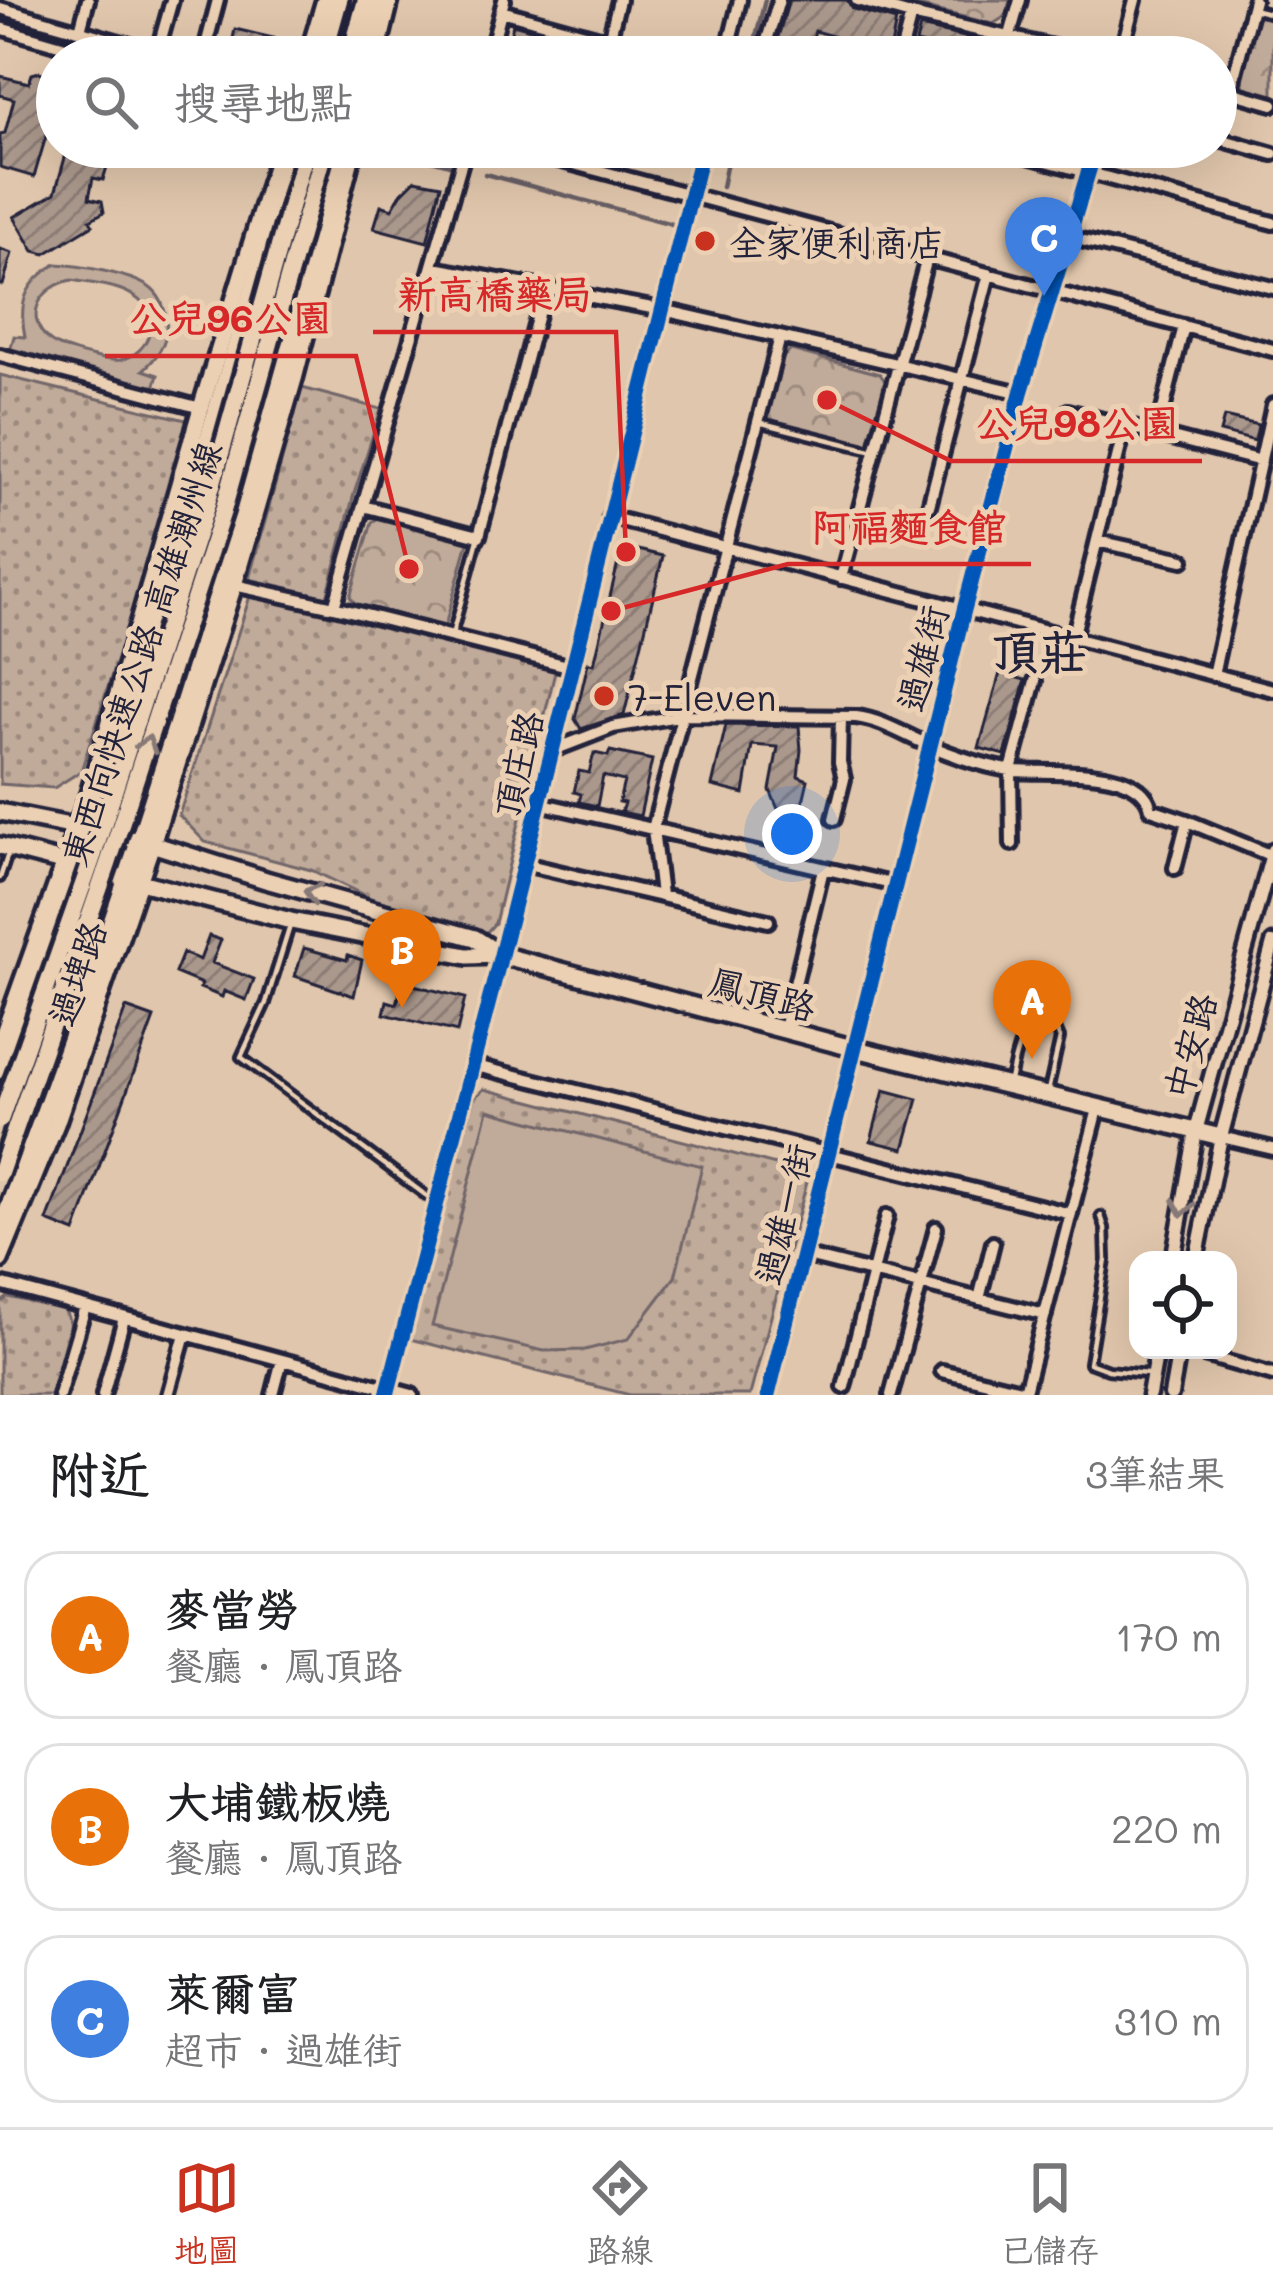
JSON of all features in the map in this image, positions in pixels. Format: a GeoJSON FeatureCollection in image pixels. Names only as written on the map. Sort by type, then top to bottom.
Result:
{"type":"FeatureCollection","features":[{"type":"Feature","properties":{"kind":"highway"},"geometry":{"type":"LineString","coordinates":[[329,36],[339,0]]}},
{"type":"Feature","properties":{"kind":"highway"},"geometry":{"type":"LineString","coordinates":[[338,36],[349,0]]}},
{"type":"Feature","properties":{"kind":"highway"},"geometry":{"type":"LineString","coordinates":[[356,36],[366,0]]}},
{"type":"Feature","properties":{"kind":"highway"},"geometry":{"type":"LineString","coordinates":[[369,36],[377,0]]}},
{"type":"Feature","properties":{"kind":"highway"},"geometry":{"type":"LineString","coordinates":[[0,1070],[121,727],[290,168]]}},
{"type":"Feature","properties":{"kind":"highway","name":"東西向快速公路 高雄潮州線"},"geometry":{"type":"LineString","coordinates":[[0,1120],[92,859],[206,507],[301,168]]}},
{"type":"Feature","properties":{"kind":"highway","name":"東西向快速公路 高雄潮州線"},"geometry":{"type":"LineString","coordinates":[[0,1173],[223,512],[319,168]]}},
{"type":"Feature","properties":{"kind":"highway"},"geometry":{"type":"LineString","coordinates":[[0,1230],[147,843],[170,748],[284,375],[337,168]]}},
{"type":"Feature","properties":{"kind":"main road"},"geometry":{"type":"LineString","coordinates":[[314,36],[325,0]]}},
{"type":"Feature","properties":{"kind":"main road"},"geometry":{"type":"LineString","coordinates":[[381,36],[390,0]]}},
{"type":"Feature","properties":{"kind":"main road"},"geometry":{"type":"LineString","coordinates":[[83,828],[201,408],[275,168]]}},
{"type":"Feature","properties":{"kind":"main road"},"geometry":{"type":"LineString","coordinates":[[147,843],[234,585],[349,168]]}},
{"type":"Feature","properties":{"kind":"main road","name":"鳳頂路"},"geometry":{"type":"LineString","coordinates":[[0,812],[147,843],[475,938],[502,955]]}},
{"type":"Feature","properties":{"kind":"main road","name":"鳳頂路"},"geometry":{"type":"LineString","coordinates":[[5,848],[291,920],[467,956],[502,955],[1221,1137]]}},
{"type":"Feature","properties":{"kind":"main road","name":"過埤路"},"geometry":{"type":"LineString","coordinates":[[0,1045],[70,864]]}},
{"type":"Feature","properties":{"kind":"main road","name":"過埤路"},"geometry":{"type":"LineString","coordinates":[[0,1260],[56,1124],[134,880]]}},
{"type":"Feature","properties":{"kind":"street"},"geometry":{"type":"LineString","coordinates":[[20,14],[25,0]]}},
{"type":"Feature","properties":{"kind":"street"},"geometry":{"type":"LineString","coordinates":[[80,30],[88,0]]}},
{"type":"Feature","properties":{"kind":"street"},"geometry":{"type":"LineString","coordinates":[[162,36],[172,0]]}},
{"type":"Feature","properties":{"kind":"street"},"geometry":{"type":"LineString","coordinates":[[209,36],[218,0]]}},
{"type":"Feature","properties":{"kind":"street"},"geometry":{"type":"LineString","coordinates":[[610,36],[619,0]]}},
{"type":"Feature","properties":{"kind":"street"},"geometry":{"type":"LineString","coordinates":[[731,36],[740,0]]}},
{"type":"Feature","properties":{"kind":"street"},"geometry":{"type":"LineString","coordinates":[[768,36],[779,0]]}},
{"type":"Feature","properties":{"kind":"street"},"geometry":{"type":"LineString","coordinates":[[857,0],[1014,36]]}},
{"type":"Feature","properties":{"kind":"street"},"geometry":{"type":"LineString","coordinates":[[1010,35],[1020,0]]}},
{"type":"Feature","properties":{"kind":"street"},"geometry":{"type":"LineString","coordinates":[[1126,36],[1135,0]]}},
{"type":"Feature","properties":{"kind":"street"},"geometry":{"type":"LineString","coordinates":[[1237,65],[1253,4]]}},
{"type":"Feature","properties":{"kind":"street"},"geometry":{"type":"LineString","coordinates":[[494,36],[502,5],[597,36]]}},
{"type":"Feature","properties":{"kind":"street"},"geometry":{"type":"LineString","coordinates":[[0,8],[101,36]]}},
{"type":"Feature","properties":{"kind":"street"},"geometry":{"type":"LineString","coordinates":[[905,36],[911,15]]}},
{"type":"Feature","properties":{"kind":"street"},"geometry":{"type":"LineString","coordinates":[[0,28],[36,38]]}},
{"type":"Feature","properties":{"kind":"street"},"geometry":{"type":"LineString","coordinates":[[1237,94],[1273,104]]}},
{"type":"Feature","properties":{"kind":"street"},"geometry":{"type":"LineString","coordinates":[[1237,144],[1273,154]]}},
{"type":"Feature","properties":{"kind":"street"},"geometry":{"type":"LineString","coordinates":[[334,607],[460,168]]}},
{"type":"Feature","properties":{"kind":"street"},"geometry":{"type":"LineString","coordinates":[[590,168],[1273,350]]}},
{"type":"Feature","properties":{"kind":"street","name":"頂庄路"},"geometry":{"type":"LineString","coordinates":[[388,1392],[699,168]]}},
{"type":"Feature","properties":{"kind":"street"},"geometry":{"type":"LineString","coordinates":[[1071,168],[1273,224]]}},
{"type":"Feature","properties":{"kind":"street","name":"過雄街"},"geometry":{"type":"LineString","coordinates":[[856,1048],[1021,393],[1090,168]]}},
{"type":"Feature","properties":{"kind":"street"},"geometry":{"type":"LineString","coordinates":[[1069,237],[1273,289]]}},
{"type":"Feature","properties":{"kind":"street"},"geometry":{"type":"LineString","coordinates":[[841,578],[927,257]]}},
{"type":"Feature","properties":{"kind":"street"},"geometry":{"type":"LineString","coordinates":[[434,268],[663,310],[1021,393]]}},
{"type":"Feature","properties":{"kind":"street"},"geometry":{"type":"LineString","coordinates":[[929,506],[989,274]]}},
{"type":"Feature","properties":{"kind":"street"},"geometry":{"type":"LineString","coordinates":[[363,506],[479,536],[545,288]]}},
{"type":"Feature","properties":{"kind":"street"},"geometry":{"type":"LineString","coordinates":[[1156,434],[1184,326]]}},
{"type":"Feature","properties":{"kind":"street"},"geometry":{"type":"LineString","coordinates":[[661,895],[653,829],[780,337]]}},
{"type":"Feature","properties":{"kind":"street"},"geometry":{"type":"LineString","coordinates":[[0,355],[201,408]]}},
{"type":"Feature","properties":{"kind":"street"},"geometry":{"type":"LineString","coordinates":[[1214,675],[1273,405]]}},
{"type":"Feature","properties":{"kind":"street"},"geometry":{"type":"LineString","coordinates":[[1068,411],[1261,461]]}},
{"type":"Feature","properties":{"kind":"street"},"geometry":{"type":"LineString","coordinates":[[1073,638],[1125,426]]}},
{"type":"Feature","properties":{"kind":"street"},"geometry":{"type":"LineString","coordinates":[[609,517],[1273,690]]}},
{"type":"Feature","properties":{"kind":"street"},"geometry":{"type":"LineString","coordinates":[[1097,541],[1183,560]]}},
{"type":"Feature","properties":{"kind":"street"},"geometry":{"type":"LineString","coordinates":[[234,585],[572,667]]}},
{"type":"Feature","properties":{"kind":"street"},"geometry":{"type":"LineString","coordinates":[[1012,844],[1011,770],[1035,681]]}},
{"type":"Feature","properties":{"kind":"street"},"geometry":{"type":"LineString","coordinates":[[551,751],[613,727],[684,715],[841,717],[878,722],[997,769],[1093,773],[1138,788],[1149,796],[1151,809],[1272,853]]}},
{"type":"Feature","properties":{"kind":"street"},"geometry":{"type":"LineString","coordinates":[[834,819],[844,779],[841,717]]}},
{"type":"Feature","properties":{"kind":"street"},"geometry":{"type":"LineString","coordinates":[[539,803],[896,886]]}},
{"type":"Feature","properties":{"kind":"street"},"geometry":{"type":"LineString","coordinates":[[1175,868],[1187,821]]}},
{"type":"Feature","properties":{"kind":"street","name":"中安路"},"geometry":{"type":"LineString","coordinates":[[1175,1251],[1196,1131],[1272,853]]}},
{"type":"Feature","properties":{"kind":"street"},"geometry":{"type":"LineString","coordinates":[[524,864],[768,922]]}},
{"type":"Feature","properties":{"kind":"street"},"geometry":{"type":"LineString","coordinates":[[784,1029],[823,869]]}},
{"type":"Feature","properties":{"kind":"street","name":"中安路"},"geometry":{"type":"LineString","coordinates":[[1198,1251],[1221,1137],[1273,943]]}},
{"type":"Feature","properties":{"kind":"street","name":"過雄一街"},"geometry":{"type":"LineString","coordinates":[[768,1395],[856,1048]]}},
{"type":"Feature","properties":{"kind":"street"},"geometry":{"type":"LineString","coordinates":[[472,1065],[1071,1214]]}},
{"type":"Feature","properties":{"kind":"street"},"geometry":{"type":"LineString","coordinates":[[942,1371],[1024,1393],[1098,1109]]}},
{"type":"Feature","properties":{"kind":"street"},"geometry":{"type":"LineString","coordinates":[[1221,1137],[1273,1149]]}},
{"type":"Feature","properties":{"kind":"street"},"geometry":{"type":"LineString","coordinates":[[844,1388],[887,1216]]}},
{"type":"Feature","properties":{"kind":"street"},"geometry":{"type":"LineString","coordinates":[[891,1395],[936,1228]]}},
{"type":"Feature","properties":{"kind":"street"},"geometry":{"type":"LineString","coordinates":[[979,1299],[993,1243]]}},
{"type":"Feature","properties":{"kind":"street"},"geometry":{"type":"LineString","coordinates":[[803,1255],[1045,1315]]}},
{"type":"Feature","properties":{"kind":"street"},"geometry":{"type":"LineString","coordinates":[[0,1284],[412,1395]]}},
{"type":"Feature","properties":{"kind":"street"},"geometry":{"type":"LineString","coordinates":[[59,1395],[85,1307]]}},
{"type":"Feature","properties":{"kind":"street"},"geometry":{"type":"LineString","coordinates":[[103,1395],[124,1318]]}},
{"type":"Feature","properties":{"kind":"street"},"geometry":{"type":"LineString","coordinates":[[168,1395],[185,1334]]}},
{"type":"Feature","properties":{"kind":"street"},"geometry":{"type":"LineString","coordinates":[[1149,1395],[1156,1359]]}},
{"type":"Feature","properties":{"kind":"street"},"geometry":{"type":"LineString","coordinates":[[1171,1395],[1180,1359]]}},
{"type":"Feature","properties":{"kind":"street"},"geometry":{"type":"LineString","coordinates":[[1215,1359],[1273,1375]]}},
{"type":"Feature","properties":{"kind":"street"},"geometry":{"type":"LineString","coordinates":[[273,1395],[282,1360]]}},
{"type":"Feature","properties":{"kind":"lane"},"geometry":{"type":"LineString","coordinates":[[1253,4],[1273,14]]}},
{"type":"Feature","properties":{"kind":"lane"},"geometry":{"type":"LineString","coordinates":[[758,422],[874,452]]}},
{"type":"Feature","properties":{"kind":"lane"},"geometry":{"type":"LineString","coordinates":[[452,638],[479,536]]}},
{"type":"Feature","properties":{"kind":"lane"},"geometry":{"type":"LineString","coordinates":[[0,878],[5,848]]}},
{"type":"Feature","properties":{"kind":"lane"},"geometry":{"type":"LineString","coordinates":[[291,920],[266,1003],[242,1057],[436,1203]]}},
{"type":"Feature","properties":{"kind":"lane"},"geometry":{"type":"LineString","coordinates":[[1009,1087],[1026,1029],[1042,1022],[1054,1024],[1060,1038],[1046,1096]]}},
{"type":"Feature","properties":{"kind":"lane"},"geometry":{"type":"LineString","coordinates":[[1101,1216],[1106,1260],[1089,1363],[1153,1375]]}},
{"type":"Feature","properties":{"kind":"green space"},"geometry":{"type":"Polygon","coordinates":[[[893,0],[1010,0],[1006,16],[993,24],[893,0]]]}},
{"type":"Feature","properties":{"kind":"green space"},"geometry":{"type":"Polygon","coordinates":[[[1258,15],[1273,18],[1273,98],[1243,87],[1258,15]]]}},
{"type":"Feature","properties":{"kind":"green space"},"geometry":{"type":"Polygon","coordinates":[[[56,264],[104,271],[140,282],[156,294],[164,310],[166,335],[158,354],[143,370],[158,375],[154,388],[10,351],[14,336],[25,337],[26,295],[56,264]],[[72,280],[52,289],[39,303],[37,321],[49,340],[72,351],[120,360],[139,350],[150,323],[143,305],[121,290],[72,280]]]}},
{"type":"Feature","properties":{"kind":"green space"},"geometry":{"type":"Polygon","coordinates":[[[791,350],[880,374],[887,384],[872,443],[771,421],[767,416],[783,357],[791,350]]]}},
{"type":"Feature","properties":{"kind":"green space"},"geometry":{"type":"Polygon","coordinates":[[[0,375],[186,420],[190,431],[81,771],[54,788],[0,784],[0,375]]]}},
{"type":"Feature","properties":{"kind":"green space"},"geometry":{"type":"Polygon","coordinates":[[[302,388],[381,409],[327,597],[249,579],[302,388]]]}},
{"type":"Feature","properties":{"kind":"green space"},"geometry":{"type":"Polygon","coordinates":[[[379,517],[468,542],[445,626],[356,604],[350,597],[372,522],[379,517]]]}},
{"type":"Feature","properties":{"kind":"green space"},"geometry":{"type":"Polygon","coordinates":[[[252,590],[547,662],[555,672],[495,923],[486,933],[383,904],[311,870],[205,842],[179,815],[252,590]]]}},
{"type":"Feature","properties":{"kind":"green space"},"geometry":{"type":"Polygon","coordinates":[[[484,1089],[795,1170],[807,1182],[750,1395],[630,1395],[410,1339],[474,1098],[484,1089]]]}},
{"type":"Feature","properties":{"kind":"green space"},"geometry":{"type":"Polygon","coordinates":[[[488,1110],[702,1166],[675,1277],[628,1339],[585,1350],[544,1351],[432,1326],[488,1110]]]}},
{"type":"Feature","properties":{"kind":"green space"},"geometry":{"type":"Polygon","coordinates":[[[8,1297],[65,1310],[70,1323],[51,1395],[0,1395],[0,1303],[8,1297]]]}},
{"type":"Feature","properties":{"kind":"building"},"geometry":{"type":"Polygon","coordinates":[[[789,0],[847,0],[853,9],[896,21],[893,36],[832,36],[815,31],[814,36],[778,36],[789,0]]]}},
{"type":"Feature","properties":{"kind":"building"},"geometry":{"type":"Polygon","coordinates":[[[513,24],[556,36],[510,36],[513,24]]]}},
{"type":"Feature","properties":{"kind":"building"},"geometry":{"type":"Polygon","coordinates":[[[920,27],[960,36],[918,36],[920,27]]]}},
{"type":"Feature","properties":{"kind":"building"},"geometry":{"type":"Polygon","coordinates":[[[235,29],[265,36],[234,36],[235,29]]]}},
{"type":"Feature","properties":{"kind":"building"},"geometry":{"type":"Polygon","coordinates":[[[36,73],[34,177],[0,167],[0,134],[5,133],[14,99],[0,95],[0,76],[29,83],[36,73]]]}},
{"type":"Feature","properties":{"kind":"building"},"geometry":{"type":"Polygon","coordinates":[[[62,168],[107,168],[103,180],[93,178],[89,198],[102,201],[104,212],[90,220],[93,225],[45,254],[34,251],[14,217],[55,193],[62,168]]]}},
{"type":"Feature","properties":{"kind":"building"},"geometry":{"type":"Polygon","coordinates":[[[415,180],[441,185],[427,242],[374,228],[381,205],[392,209],[415,180]]]}},
{"type":"Feature","properties":{"kind":"building"},"geometry":{"type":"Polygon","coordinates":[[[0,249],[12,253],[3,285],[0,285],[0,249]]]}},
{"type":"Feature","properties":{"kind":"building"},"geometry":{"type":"Polygon","coordinates":[[[1224,417],[1258,425],[1255,441],[1220,432],[1224,417]]]}},
{"type":"Feature","properties":{"kind":"building"},"geometry":{"type":"Polygon","coordinates":[[[622,546],[663,556],[624,715],[581,729],[575,719],[588,663],[594,664],[622,546]]]}},
{"type":"Feature","properties":{"kind":"building"},"geometry":{"type":"Polygon","coordinates":[[[1000,673],[1025,680],[1005,755],[979,748],[1000,673]]]}},
{"type":"Feature","properties":{"kind":"building"},"geometry":{"type":"Polygon","coordinates":[[[726,725],[799,726],[798,776],[808,780],[800,814],[778,809],[770,790],[778,747],[752,745],[744,794],[712,786],[726,725]]]}},
{"type":"Feature","properties":{"kind":"building"},"geometry":{"type":"Polygon","coordinates":[[[610,751],[652,760],[640,816],[621,812],[624,781],[603,776],[597,806],[579,802],[581,794],[574,792],[579,771],[589,773],[594,753],[608,756],[610,751]]]}},
{"type":"Feature","properties":{"kind":"building"},"geometry":{"type":"Polygon","coordinates":[[[209,936],[221,940],[212,963],[254,979],[246,1000],[224,991],[222,997],[175,973],[183,953],[200,960],[209,936]]]}},
{"type":"Feature","properties":{"kind":"building"},"geometry":{"type":"Polygon","coordinates":[[[304,948],[362,960],[354,996],[295,976],[304,948]]]}},
{"type":"Feature","properties":{"kind":"building"},"geometry":{"type":"Polygon","coordinates":[[[402,982],[465,998],[457,1032],[384,1014],[387,1001],[397,1004],[402,982]]]}},
{"type":"Feature","properties":{"kind":"building"},"geometry":{"type":"Polygon","coordinates":[[[126,1008],[154,1018],[75,1232],[47,1221],[126,1008]]]}},
{"type":"Feature","properties":{"kind":"building"},"geometry":{"type":"Polygon","coordinates":[[[884,1090],[918,1099],[904,1149],[871,1141],[884,1090]]]}},
{"type":"Feature","properties":{"kind":"waterway"},"geometry":{"type":"LineString","coordinates":[[756,36],[765,0]]}},
{"type":"Feature","properties":{"kind":"waterway"},"geometry":{"type":"LineString","coordinates":[[722,187],[726,168]]}},
{"type":"Feature","properties":{"kind":"waterway"},"geometry":{"type":"LineString","coordinates":[[485,174],[672,224]]}},
{"type":"Feature","properties":{"kind":"cycle path"},"geometry":{"type":"LineString","coordinates":[[387,1395],[698,168]]}},
{"type":"Feature","properties":{"kind":"cycle path"},"geometry":{"type":"LineString","coordinates":[[768,1395],[964,610],[1021,393],[1090,168]]}},
{"type":"Feature","properties":{"kind":"place","name":"全家便利商店"},"geometry":{"type":"Point","coordinates":[705,241]}},
{"type":"Feature","properties":{"kind":"place","name":"萊爾富"},"geometry":{"type":"Point","coordinates":[1044,296]}},
{"type":"Feature","properties":{"kind":"place","name":"公兒98公園"},"geometry":{"type":"Point","coordinates":[827,400]}},
{"type":"Feature","properties":{"kind":"place","name":"新高橋藥局"},"geometry":{"type":"Point","coordinates":[626,552]}},
{"type":"Feature","properties":{"kind":"place","name":"公兒96公園"},"geometry":{"type":"Point","coordinates":[409,569]}},
{"type":"Feature","properties":{"kind":"place","name":"阿福麵食館"},"geometry":{"type":"Point","coordinates":[611,611]}},
{"type":"Feature","properties":{"kind":"place","name":"7-Eleven"},"geometry":{"type":"Point","coordinates":[604,696]}},
{"type":"Feature","properties":{"kind":"place","name":"大埔鐵板燒"},"geometry":{"type":"Point","coordinates":[402,1008]}},
{"type":"Feature","properties":{"kind":"place","name":"麥當勞"},"geometry":{"type":"Point","coordinates":[1032,1059]}},
{"type":"Feature","properties":{"kind":"district","name":"頂莊"},"geometry":{"type":"Point","coordinates":[1039,650]}}]}
